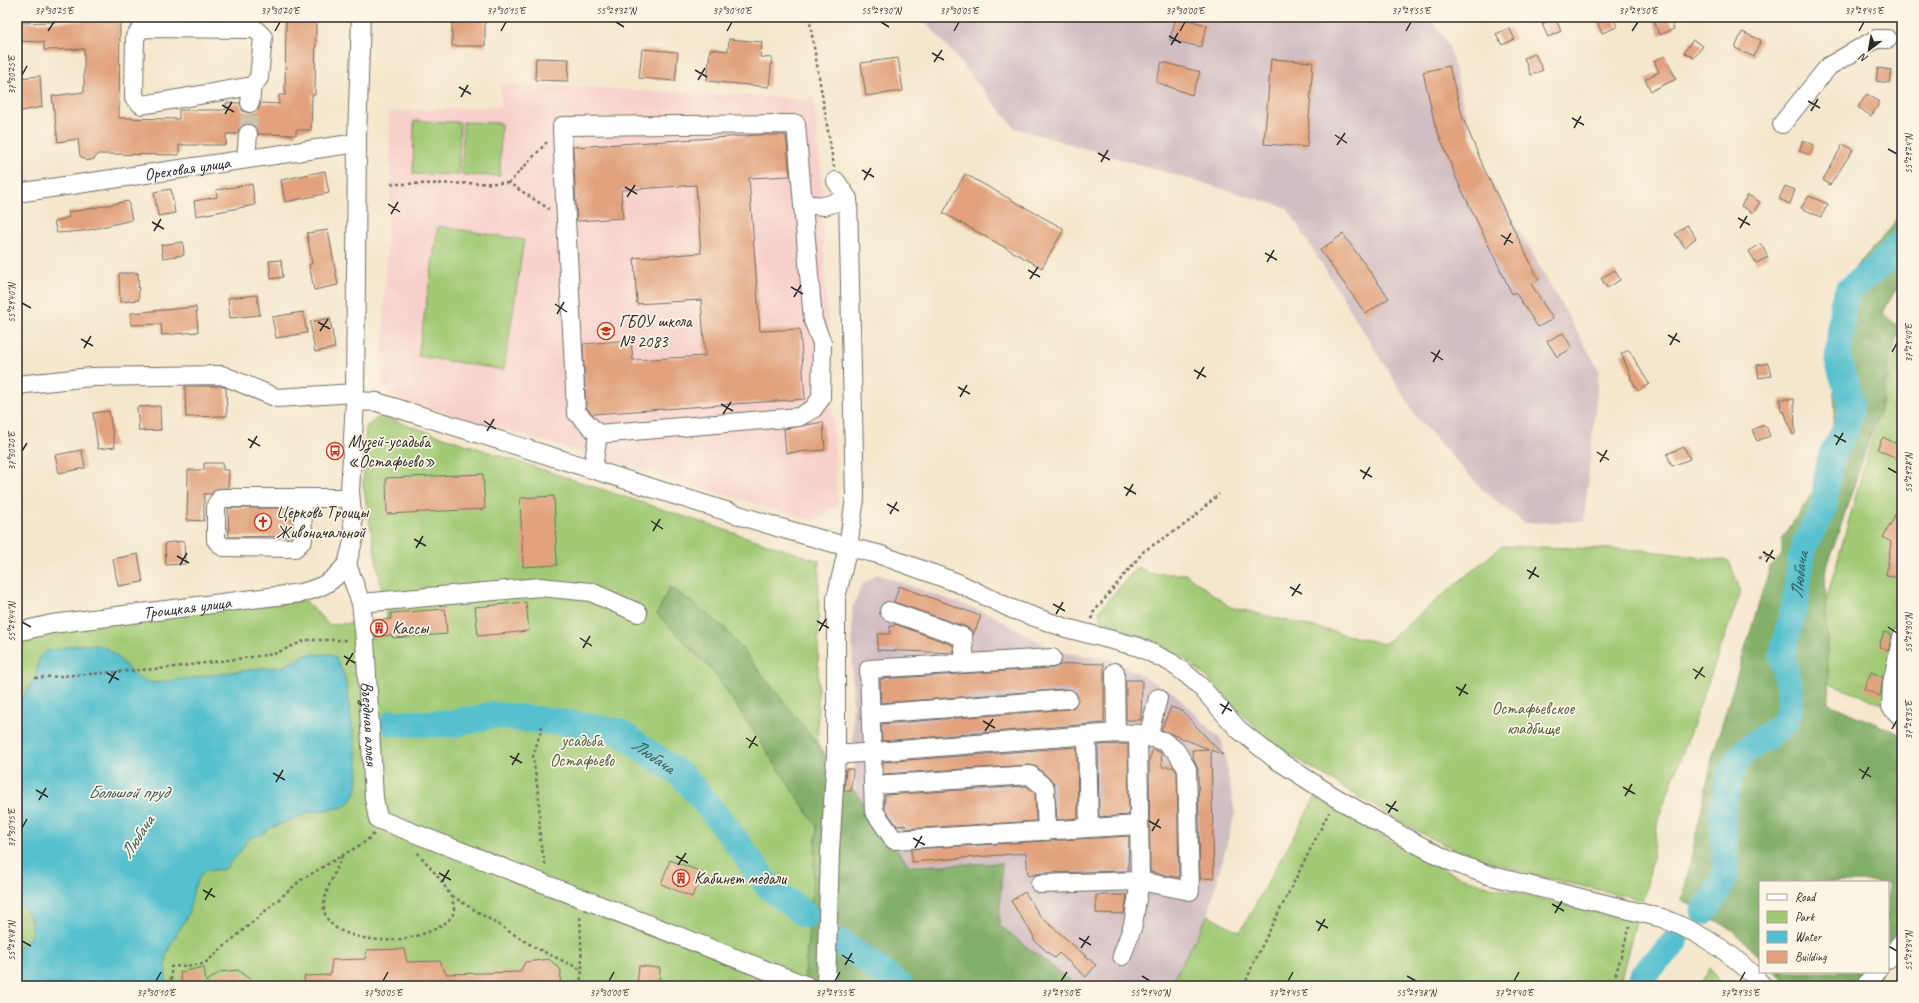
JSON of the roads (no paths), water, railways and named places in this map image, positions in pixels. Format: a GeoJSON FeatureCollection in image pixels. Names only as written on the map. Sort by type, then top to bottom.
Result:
{"type":"FeatureCollection","features":[{"type":"Feature","properties":{"kind":"street"},"geometry":{"type":"LineString","coordinates":[[347,564],[354,538],[350,498],[355,397],[357,143],[361,17]]}},
{"type":"Feature","properties":{"kind":"street"},"geometry":{"type":"LineString","coordinates":[[255,23],[263,37],[259,78],[251,95],[142,105],[134,98],[134,37],[142,28],[255,23]]}},
{"type":"Feature","properties":{"kind":"street"},"geometry":{"type":"LineString","coordinates":[[1782,124],[1829,66],[1876,39],[1888,39]]}},
{"type":"Feature","properties":{"kind":"street"},"geometry":{"type":"LineString","coordinates":[[796,124],[804,204],[813,320],[822,343],[821,398],[813,410],[798,417],[598,434],[576,412],[573,337],[564,219],[562,126],[796,124]]}},
{"type":"Feature","properties":{"kind":"street"},"geometry":{"type":"LineString","coordinates":[[246,159],[248,134]]}},
{"type":"Feature","properties":{"kind":"street","name":"Ореховая улица"},"geometry":{"type":"LineString","coordinates":[[17,193],[357,143]]}},
{"type":"Feature","properties":{"kind":"street"},"geometry":{"type":"LineString","coordinates":[[826,986],[830,852],[836,755],[836,598],[848,547],[855,498],[848,199],[836,181]]}},
{"type":"Feature","properties":{"kind":"street"},"geometry":{"type":"LineString","coordinates":[[804,204],[824,206],[848,199]]}},
{"type":"Feature","properties":{"kind":"street"},"geometry":{"type":"LineString","coordinates":[[17,385],[91,376],[222,375],[277,398],[355,397],[377,402],[777,527],[878,554],[952,580],[1012,609],[1066,628],[1139,647],[1156,654],[1185,673],[1200,686],[1238,729],[1254,744],[1333,796],[1410,841],[1450,861],[1488,875],[1662,918],[1702,936],[1738,961],[1763,986]]}},
{"type":"Feature","properties":{"kind":"street"},"geometry":{"type":"LineString","coordinates":[[593,469],[598,434]]}},
{"type":"Feature","properties":{"kind":"street"},"geometry":{"type":"LineString","coordinates":[[302,499],[303,540],[296,548],[224,547],[216,540],[216,505],[221,498],[350,498]]}},
{"type":"Feature","properties":{"kind":"street","name":"Въездная аллея"},"geometry":{"type":"LineString","coordinates":[[347,564],[361,603],[365,640],[374,798],[378,819],[807,986]]}},
{"type":"Feature","properties":{"kind":"street","name":"Троицкая улица"},"geometry":{"type":"LineString","coordinates":[[17,632],[52,624],[301,593],[320,588],[335,579],[347,564]]}},
{"type":"Feature","properties":{"kind":"street"},"geometry":{"type":"LineString","coordinates":[[361,603],[540,587],[591,592],[638,613]]}},
{"type":"Feature","properties":{"kind":"street"},"geometry":{"type":"LineString","coordinates":[[889,611],[963,637],[965,663]]}},
{"type":"Feature","properties":{"kind":"street"},"geometry":{"type":"LineString","coordinates":[[1902,637],[1892,683],[1891,707],[1902,718]]}},
{"type":"Feature","properties":{"kind":"street"},"geometry":{"type":"LineString","coordinates":[[1052,658],[869,669],[874,811],[894,840],[1139,825]]}},
{"type":"Feature","properties":{"kind":"street"},"geometry":{"type":"LineString","coordinates":[[1115,672],[1116,733]]}},
{"type":"Feature","properties":{"kind":"street"},"geometry":{"type":"LineString","coordinates":[[1122,956],[1133,925],[1140,881],[1139,825],[1143,735],[1158,698]]}},
{"type":"Feature","properties":{"kind":"street"},"geometry":{"type":"LineString","coordinates":[[871,714],[1068,699]]}},
{"type":"Feature","properties":{"kind":"street"},"geometry":{"type":"LineString","coordinates":[[836,755],[1116,733],[1143,735],[1163,741],[1176,751],[1187,769],[1190,891],[1140,881],[1040,884]]}},
{"type":"Feature","properties":{"kind":"street"},"geometry":{"type":"LineString","coordinates":[[1087,736],[1089,828]]}},
{"type":"Feature","properties":{"kind":"street"},"geometry":{"type":"LineString","coordinates":[[873,785],[1030,775],[1045,788],[1047,831]]}},
{"type":"Feature","properties":{"kind":"street"},"geometry":{"type":"LineString","coordinates":[[1889,958],[1902,942]]}},
{"type":"Feature","properties":{"kind":"street"},"geometry":{"type":"LineString","coordinates":[[1865,986],[1876,973]]}},
{"type":"Feature","properties":{"kind":"water","name":"Большой пруд"},"geometry":{"type":"Polygon","coordinates":[[[76,645],[94,645],[104,647],[117,656],[132,673],[145,681],[154,683],[262,668],[282,667],[305,655],[331,654],[336,658],[345,677],[358,763],[358,781],[355,795],[346,805],[340,808],[311,812],[271,828],[261,835],[247,840],[240,852],[225,869],[205,871],[200,876],[194,888],[188,915],[171,944],[166,957],[166,986],[17,986],[17,948],[30,937],[32,924],[31,919],[20,904],[18,898],[17,707],[35,678],[40,657],[45,652],[76,645]]]}},
{"type":"Feature","properties":{"kind":"waterway","name":"Любача"},"geometry":{"type":"LineString","coordinates":[[1704,911],[1713,900],[1726,875],[1722,810],[1731,773],[1737,761],[1746,750],[1778,729],[1787,719],[1790,705],[1790,692],[1782,656],[1796,598],[1801,557],[1805,544],[1824,508],[1828,468],[1832,455],[1845,431],[1850,415],[1851,402],[1838,361],[1843,304],[1848,291],[1881,264],[1902,241]]}},
{"type":"Feature","properties":{"kind":"waterway","name":"Любача"},"geometry":{"type":"LineString","coordinates":[[393,723],[457,724],[463,720],[474,720],[491,715],[561,722],[619,732],[684,777],[727,829],[768,886],[805,915]]}},
{"type":"Feature","properties":{"kind":"waterway","name":"Любача"},"geometry":{"type":"LineString","coordinates":[[1639,986],[1644,974],[1675,942]]}},
{"type":"Feature","properties":{"kind":"waterway","name":"Любача"},"geometry":{"type":"LineString","coordinates":[[842,943],[900,986]]}},
{"type":"Feature","properties":{"kind":"tunnel"},"geometry":{"type":"LineString","coordinates":[[248,134],[250,103]]}},
{"type":"Feature","properties":{"kind":"place","name":"ГБОУ школа № 2083"},"geometry":{"type":"Point","coordinates":[606,331]}},
{"type":"Feature","properties":{"kind":"place","name":"Музей-усадьба «Остафьево»"},"geometry":{"type":"Point","coordinates":[335,451]}},
{"type":"Feature","properties":{"kind":"place","name":"Церковь Троицы Живоначальной"},"geometry":{"type":"Point","coordinates":[263,522]}},
{"type":"Feature","properties":{"kind":"place","name":"Кассы"},"geometry":{"type":"Point","coordinates":[379,628]}},
{"type":"Feature","properties":{"kind":"place","name":"Кабинет медали"},"geometry":{"type":"Point","coordinates":[681,878]}},
{"type":"Feature","properties":{"kind":"park label","name":"Остафьевское кладбище"},"geometry":{"type":"Point","coordinates":[1533,718]}},
{"type":"Feature","properties":{"kind":"park label","name":"усадьба Остафьево"},"geometry":{"type":"Point","coordinates":[582,750]}}]}
